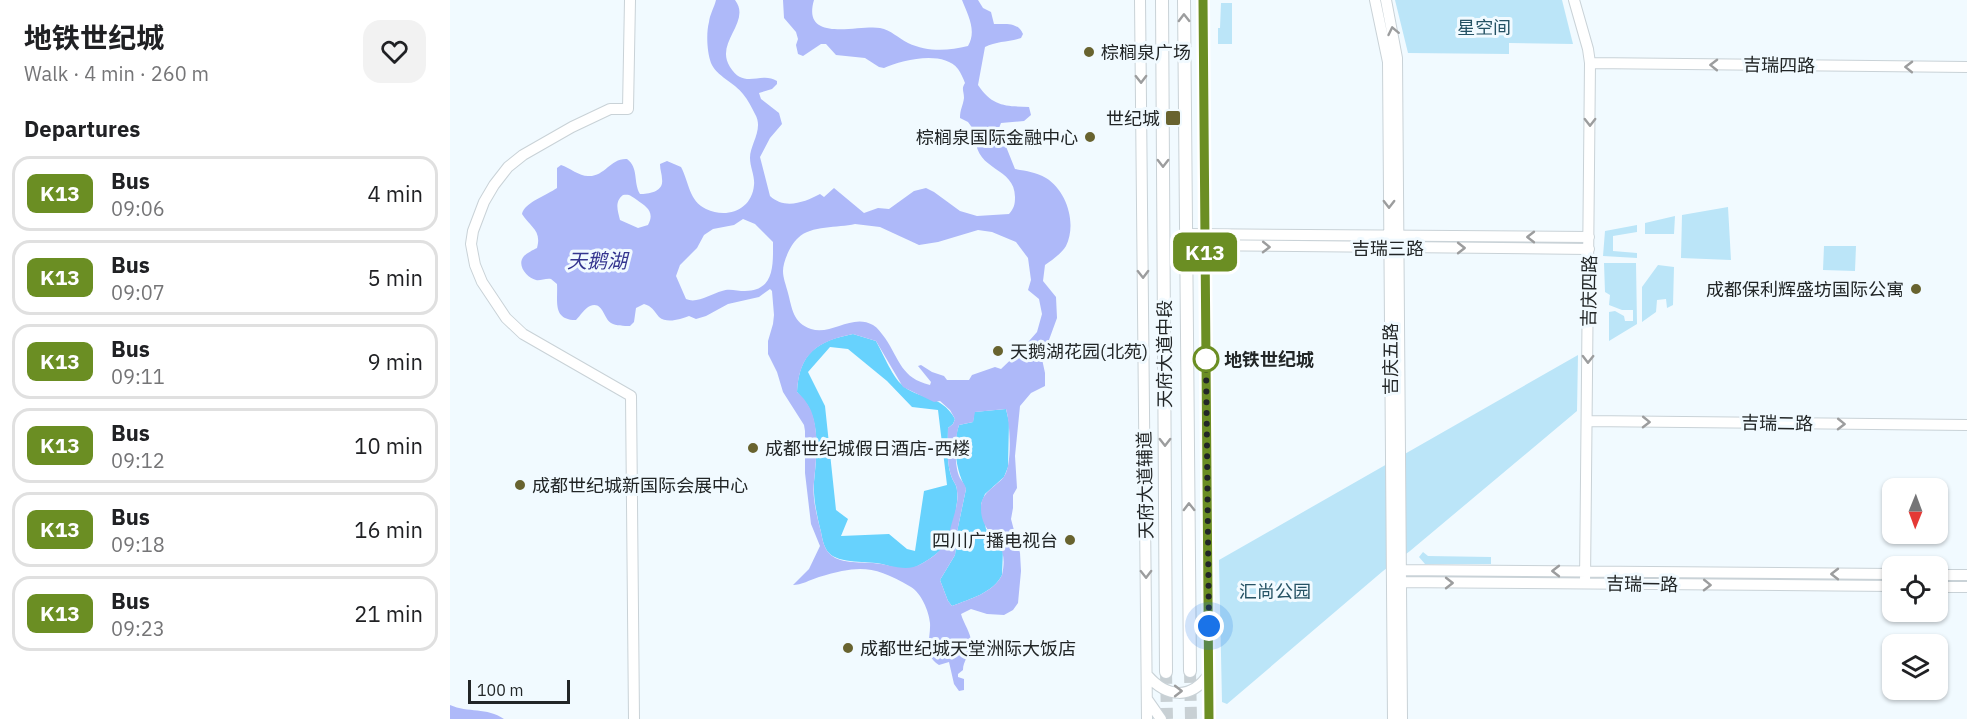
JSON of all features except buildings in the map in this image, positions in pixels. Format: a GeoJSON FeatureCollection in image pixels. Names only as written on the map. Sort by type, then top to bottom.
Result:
{"type":"FeatureCollection","features":[{"type":"Feature","properties":{"kind":"main road","name":"天府大道中段"},"geometry":{"type":"LineString","coordinates":[[1162,0],[1167,672]]}},
{"type":"Feature","properties":{"kind":"main road","name":"天府大道中段"},"geometry":{"type":"LineString","coordinates":[[1184,0],[1190,671]]}},
{"type":"Feature","properties":{"kind":"street"},"geometry":{"type":"LineString","coordinates":[[630,0],[628,109],[610,109],[572,127],[523,155],[508,167],[484,202],[473,231],[471,244],[475,265],[482,282],[506,318],[523,334],[631,396],[634,719]]}},
{"type":"Feature","properties":{"kind":"street","name":"天府大道辅道"},"geometry":{"type":"LineString","coordinates":[[1140,0],[1147,719]]}},
{"type":"Feature","properties":{"kind":"street"},"geometry":{"type":"LineString","coordinates":[[1203,0],[1209,719]]}},
{"type":"Feature","properties":{"kind":"street","name":"吉庆五路"},"geometry":{"type":"LineString","coordinates":[[1375,0],[1388,62],[1394,236]]}},
{"type":"Feature","properties":{"kind":"street","name":"吉庆五路"},"geometry":{"type":"LineString","coordinates":[[1386,0],[1397,58],[1394,236],[1396,583],[1392,719]]}},
{"type":"Feature","properties":{"kind":"street","name":"吉庆四路"},"geometry":{"type":"LineString","coordinates":[[1574,0],[1590,63],[1585,584]]}},
{"type":"Feature","properties":{"kind":"street","name":"吉瑞四路"},"geometry":{"type":"LineString","coordinates":[[1590,63],[1967,67]]}},
{"type":"Feature","properties":{"kind":"street","name":"吉瑞三路"},"geometry":{"type":"LineString","coordinates":[[1186,240],[1394,236],[1589,243]]}},
{"type":"Feature","properties":{"kind":"street","name":"吉瑞三路"},"geometry":{"type":"LineString","coordinates":[[1205,240],[1394,248],[1589,243]]}},
{"type":"Feature","properties":{"kind":"street","name":"吉瑞二路"},"geometry":{"type":"LineString","coordinates":[[1587,421],[1967,425]]}},
{"type":"Feature","properties":{"kind":"street","name":"吉瑞一路"},"geometry":{"type":"LineString","coordinates":[[1396,570],[1882,574]]}},
{"type":"Feature","properties":{"kind":"street"},"geometry":{"type":"LineString","coordinates":[[1948,574],[1967,575]]}},
{"type":"Feature","properties":{"kind":"street","name":"吉庆五路"},"geometry":{"type":"LineString","coordinates":[[1396,583],[1402,719]]}},
{"type":"Feature","properties":{"kind":"street","name":"吉瑞一路"},"geometry":{"type":"LineString","coordinates":[[1396,583],[1882,586]]}},
{"type":"Feature","properties":{"kind":"street"},"geometry":{"type":"LineString","coordinates":[[1948,586],[1967,587]]}},
{"type":"Feature","properties":{"kind":"street"},"geometry":{"type":"LineString","coordinates":[[1147,675],[1161,689],[1179,693],[1196,688],[1209,674]]}},
{"type":"Feature","properties":{"kind":"street"},"geometry":{"type":"LineString","coordinates":[[1147,699],[1161,719]]}},
{"type":"Feature","properties":{"kind":"green space","name":"星空间"},"geometry":{"type":"Polygon","coordinates":[[[1395,0],[1562,0],[1573,44],[1509,43],[1509,54],[1408,53],[1395,0]]]}},
{"type":"Feature","properties":{"kind":"green space"},"geometry":{"type":"Polygon","coordinates":[[[1221,3],[1232,3],[1232,44],[1218,44],[1221,3]]]}},
{"type":"Feature","properties":{"kind":"green space"},"geometry":{"type":"Polygon","coordinates":[[[1728,207],[1731,260],[1681,258],[1682,215],[1728,207]]]}},
{"type":"Feature","properties":{"kind":"green space"},"geometry":{"type":"Polygon","coordinates":[[[1675,216],[1674,234],[1645,234],[1645,223],[1675,216]]]}},
{"type":"Feature","properties":{"kind":"green space"},"geometry":{"type":"Polygon","coordinates":[[[1637,225],[1637,232],[1613,236],[1613,251],[1637,253],[1637,258],[1603,256],[1605,231],[1637,225]]]}},
{"type":"Feature","properties":{"kind":"green space"},"geometry":{"type":"Polygon","coordinates":[[[1824,246],[1856,246],[1855,271],[1823,270],[1824,246]]]}},
{"type":"Feature","properties":{"kind":"green space"},"geometry":{"type":"Polygon","coordinates":[[[1604,263],[1636,263],[1637,324],[1609,341],[1609,312],[1615,311],[1624,316],[1625,321],[1633,321],[1633,310],[1622,310],[1609,305],[1610,295],[1605,292],[1604,263]]]}},
{"type":"Feature","properties":{"kind":"green space"},"geometry":{"type":"Polygon","coordinates":[[[1658,265],[1674,267],[1673,305],[1667,308],[1666,299],[1657,300],[1656,312],[1642,322],[1642,287],[1658,265]]]}},
{"type":"Feature","properties":{"kind":"green space","name":"汇尚公园"},"geometry":{"type":"Polygon","coordinates":[[[1578,355],[1577,411],[1383,571],[1227,704],[1222,702],[1219,560],[1578,355]]]}},
{"type":"Feature","properties":{"kind":"green space"},"geometry":{"type":"Polygon","coordinates":[[[1423,552],[1428,556],[1491,557],[1491,564],[1425,564],[1419,557],[1423,552]]]}},
{"type":"Feature","properties":{"kind":"shaded area"},"geometry":{"type":"Polygon","coordinates":[[[853,334],[876,341],[900,383],[914,393],[943,405],[955,419],[948,428],[949,466],[957,496],[953,526],[946,544],[929,559],[913,568],[902,569],[840,559],[829,553],[823,543],[814,494],[815,427],[809,408],[797,392],[806,358],[820,345],[853,334]],[[830,347],[808,372],[825,406],[836,510],[848,519],[841,536],[889,534],[907,549],[915,551],[924,491],[947,485],[938,410],[912,407],[887,381],[848,349],[830,347]]]}},
{"type":"Feature","properties":{"kind":"shaded area"},"geometry":{"type":"Polygon","coordinates":[[[1006,409],[1009,422],[1008,467],[1004,477],[985,494],[981,504],[986,529],[1003,550],[1002,575],[987,591],[952,606],[940,580],[955,555],[966,489],[956,458],[959,425],[973,422],[974,412],[1006,409]]]}},
{"type":"Feature","properties":{"kind":"water","name":"天鹅湖"},"geometry":{"type":"Polygon","coordinates":[[[716,0],[735,0],[739,8],[737,24],[726,49],[726,58],[735,74],[747,79],[771,78],[777,81],[772,89],[759,93],[761,99],[779,113],[782,124],[770,138],[760,157],[770,196],[788,204],[808,200],[820,194],[824,197],[834,188],[864,213],[878,208],[889,209],[914,191],[926,188],[960,211],[977,216],[1009,214],[1014,206],[1015,197],[1008,179],[980,155],[976,133],[968,122],[960,118],[965,83],[959,71],[951,63],[933,58],[922,58],[884,68],[865,58],[836,55],[826,44],[821,44],[803,56],[798,54],[796,32],[784,18],[783,0],[814,0],[812,14],[816,22],[824,27],[835,29],[880,28],[915,46],[930,49],[945,50],[968,46],[972,29],[962,0],[978,0],[983,8],[991,12],[994,24],[1018,27],[1023,34],[1021,38],[985,47],[978,85],[989,98],[1000,104],[1029,107],[1031,115],[1024,121],[1001,123],[997,133],[1005,144],[1015,169],[1042,176],[1060,191],[1068,209],[1070,228],[1066,246],[1045,265],[1043,281],[1056,297],[1057,318],[1042,359],[1045,386],[1031,393],[1020,406],[1015,456],[1017,488],[1013,495],[1011,519],[1020,553],[1018,603],[1013,610],[1004,615],[987,614],[971,609],[961,614],[970,634],[971,643],[963,670],[958,674],[958,677],[964,679],[964,690],[959,691],[954,684],[949,662],[939,665],[931,656],[928,646],[930,623],[928,613],[921,598],[911,587],[886,574],[866,569],[845,570],[793,585],[809,569],[820,546],[811,524],[805,473],[804,425],[783,392],[768,354],[768,341],[774,315],[770,289],[759,297],[728,304],[696,319],[689,316],[674,320],[662,319],[651,307],[644,304],[636,308],[634,322],[630,326],[620,326],[608,321],[600,308],[594,305],[586,308],[576,320],[563,317],[557,303],[557,284],[551,279],[533,279],[522,267],[524,256],[537,248],[538,237],[522,214],[531,203],[557,188],[557,168],[561,165],[581,175],[594,176],[616,161],[627,159],[635,171],[640,194],[644,194],[661,187],[660,164],[667,161],[681,167],[693,196],[700,206],[706,209],[722,213],[730,212],[749,201],[754,185],[750,158],[758,125],[750,104],[743,94],[717,72],[711,63],[707,32],[716,0]],[[623,195],[617,207],[620,220],[638,228],[648,225],[651,217],[647,208],[630,196],[623,195]],[[743,219],[734,225],[713,229],[704,235],[697,248],[680,265],[676,276],[686,299],[699,299],[727,290],[755,290],[767,281],[772,267],[773,242],[755,224],[743,219]],[[855,224],[817,229],[803,234],[795,241],[783,267],[784,279],[797,319],[811,329],[819,330],[857,322],[873,325],[885,338],[902,367],[920,382],[930,385],[931,382],[918,366],[921,365],[944,376],[947,380],[969,380],[972,375],[995,367],[1001,369],[1037,332],[1042,314],[1039,299],[1028,290],[1031,280],[1028,258],[1016,242],[992,232],[978,230],[919,245],[880,227],[855,224]],[[853,334],[829,341],[812,351],[806,359],[797,392],[811,410],[816,430],[814,494],[816,513],[825,546],[833,557],[843,561],[903,568],[915,567],[933,557],[941,549],[947,539],[955,513],[957,489],[948,460],[948,428],[955,419],[950,410],[940,401],[934,402],[903,387],[876,341],[853,334]],[[1006,409],[975,412],[973,422],[959,425],[956,464],[966,489],[955,555],[940,580],[952,606],[980,595],[993,586],[1002,575],[1004,562],[999,544],[985,526],[981,507],[983,498],[1006,472],[1009,455],[1009,424],[1006,409]]]}},
{"type":"Feature","properties":{"kind":"water"},"geometry":{"type":"Polygon","coordinates":[[[450,705],[484,711],[504,719],[450,719],[450,705]]]}},
{"type":"Feature","properties":{"kind":"tunnel"},"geometry":{"type":"LineString","coordinates":[[1760,580],[1882,581]]}},
{"type":"Feature","properties":{"kind":"tunnel"},"geometry":{"type":"LineString","coordinates":[[1948,581],[1967,581]]}},
{"type":"Feature","properties":{"kind":"tunnel"},"geometry":{"type":"LineString","coordinates":[[1190,671],[1191,719]]}},
{"type":"Feature","properties":{"kind":"tunnel"},"geometry":{"type":"LineString","coordinates":[[1166,672],[1167,719]]}},
{"type":"Feature","properties":{"kind":"bus line","name":"K13"},"geometry":{"type":"LineString","coordinates":[[1203,0],[1209,719]]}},
{"type":"Feature","properties":{"kind":"place","name":"棕榈泉广场"},"geometry":{"type":"Point","coordinates":[1089,52]}},
{"type":"Feature","properties":{"kind":"place","name":"世纪城"},"geometry":{"type":"Point","coordinates":[1173,118]}},
{"type":"Feature","properties":{"kind":"place","name":"棕榈泉国际金融中心"},"geometry":{"type":"Point","coordinates":[1090,137]}},
{"type":"Feature","properties":{"kind":"place","name":"成都保利辉盛坊国际公寓"},"geometry":{"type":"Point","coordinates":[1916,289]}},
{"type":"Feature","properties":{"kind":"place","name":"天鹅湖花园(北苑)"},"geometry":{"type":"Point","coordinates":[998,351]}},
{"type":"Feature","properties":{"kind":"place","name":"地铁世纪城"},"geometry":{"type":"Point","coordinates":[1206,359]}},
{"type":"Feature","properties":{"kind":"place","name":"成都世纪城假日酒店-西楼"},"geometry":{"type":"Point","coordinates":[753,448]}},
{"type":"Feature","properties":{"kind":"place","name":"成都世纪城新国际会展中心"},"geometry":{"type":"Point","coordinates":[520,485]}},
{"type":"Feature","properties":{"kind":"place","name":"四川广播电视台"},"geometry":{"type":"Point","coordinates":[1070,540]}},
{"type":"Feature","properties":{"kind":"place","name":"成都世纪城天堂洲际大饭店"},"geometry":{"type":"Point","coordinates":[848,648]}},
{"type":"Feature","properties":{"kind":"route"},"geometry":{"type":"LineString","coordinates":[[1206,359],[1209,626]]}}]}
